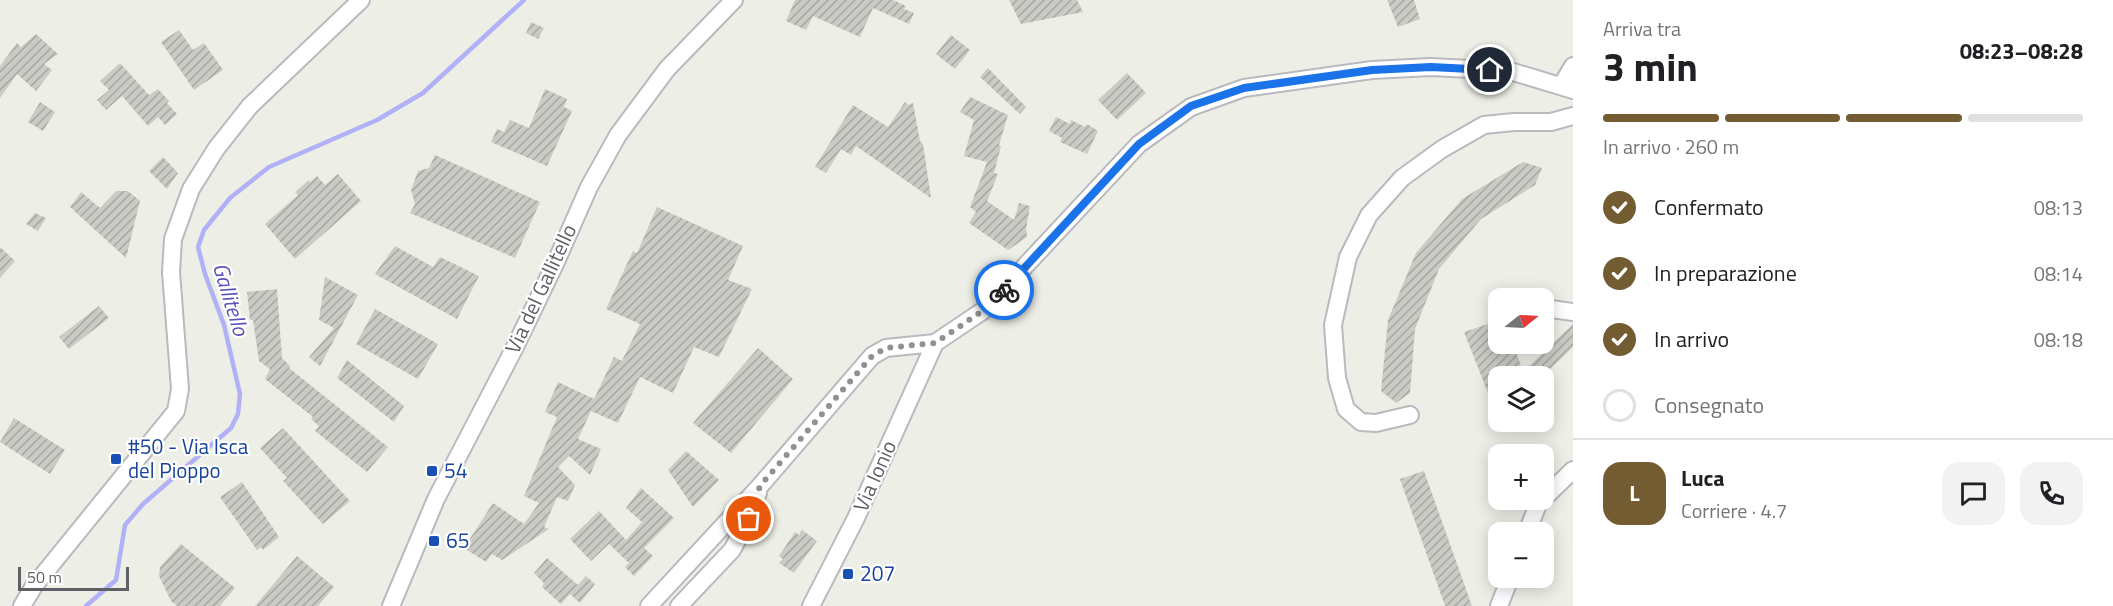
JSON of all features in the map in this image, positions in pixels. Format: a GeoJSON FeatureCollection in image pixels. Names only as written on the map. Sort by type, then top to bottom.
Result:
{"type":"FeatureCollection","features":[{"type":"Feature","properties":{"kind":"street"},"geometry":{"type":"LineString","coordinates":[[22,606],[40,578],[176,411],[180,389],[171,272],[173,238],[191,189],[216,149],[250,106],[361,0]]}},
{"type":"Feature","properties":{"kind":"street","name":"Via del Gallitello"},"geometry":{"type":"LineString","coordinates":[[391,606],[436,499],[519,339],[589,187],[618,135],[667,69],[734,0]]}},
{"type":"Feature","properties":{"kind":"street"},"geometry":{"type":"LineString","coordinates":[[649,606],[760,486],[872,356],[886,348],[935,343],[984,310],[1139,144],[1191,106],[1244,88],[1395,68],[1431,67],[1510,71],[1567,88],[1573,66]]}},
{"type":"Feature","properties":{"kind":"street"},"geometry":{"type":"LineString","coordinates":[[1410,415],[1376,423],[1361,422],[1346,409],[1337,378],[1333,325],[1348,256],[1370,214],[1402,178],[1442,149],[1485,125],[1551,122],[1573,116]]}},
{"type":"Feature","properties":{"kind":"street"},"geometry":{"type":"LineString","coordinates":[[1554,309],[1573,312]]}},
{"type":"Feature","properties":{"kind":"street","name":"Via Ionio"},"geometry":{"type":"LineString","coordinates":[[811,606],[856,518],[935,343]]}},
{"type":"Feature","properties":{"kind":"street"},"geometry":{"type":"LineString","coordinates":[[1554,488],[1573,470]]}},
{"type":"Feature","properties":{"kind":"street"},"geometry":{"type":"LineString","coordinates":[[679,606],[732,550],[749,519],[760,486]]}},
{"type":"Feature","properties":{"kind":"street"},"geometry":{"type":"LineString","coordinates":[[1499,606],[1506,588]]}},
{"type":"Feature","properties":{"kind":"building"},"geometry":{"type":"Polygon","coordinates":[[[795,0],[893,0],[906,6],[904,9],[914,13],[909,24],[873,8],[860,37],[813,16],[806,30],[786,21],[795,0]]]}},
{"type":"Feature","properties":{"kind":"building"},"geometry":{"type":"Polygon","coordinates":[[[1009,0],[1077,0],[1083,12],[1021,24],[1009,0]]]}},
{"type":"Feature","properties":{"kind":"building"},"geometry":{"type":"Polygon","coordinates":[[[1387,0],[1414,0],[1420,19],[1398,27],[1387,0]]]}},
{"type":"Feature","properties":{"kind":"building"},"geometry":{"type":"Polygon","coordinates":[[[531,22],[544,28],[538,39],[526,33],[531,22]]]}},
{"type":"Feature","properties":{"kind":"building"},"geometry":{"type":"Polygon","coordinates":[[[179,30],[193,50],[204,43],[223,70],[194,90],[161,42],[179,30]]]}},
{"type":"Feature","properties":{"kind":"building"},"geometry":{"type":"Polygon","coordinates":[[[36,34],[58,54],[44,64],[52,70],[36,91],[17,74],[0,98],[0,66],[17,43],[21,47],[36,34]]]}},
{"type":"Feature","properties":{"kind":"building"},"geometry":{"type":"Polygon","coordinates":[[[951,35],[970,50],[955,69],[936,54],[951,35]]]}},
{"type":"Feature","properties":{"kind":"building"},"geometry":{"type":"Polygon","coordinates":[[[120,63],[149,95],[158,89],[169,101],[167,103],[177,114],[165,125],[158,117],[148,126],[122,96],[106,110],[97,100],[109,90],[100,81],[120,63]]]}},
{"type":"Feature","properties":{"kind":"building"},"geometry":{"type":"Polygon","coordinates":[[[988,68],[1026,107],[1020,114],[980,77],[988,68]]]}},
{"type":"Feature","properties":{"kind":"building"},"geometry":{"type":"Polygon","coordinates":[[[1127,73],[1146,93],[1117,120],[1098,100],[1127,73]]]}},
{"type":"Feature","properties":{"kind":"building"},"geometry":{"type":"Polygon","coordinates":[[[545,89],[567,99],[564,107],[572,111],[547,166],[491,142],[497,129],[504,132],[510,120],[529,128],[545,89]]]}},
{"type":"Feature","properties":{"kind":"building"},"geometry":{"type":"Polygon","coordinates":[[[970,97],[1008,115],[994,173],[998,174],[987,201],[1014,220],[1019,203],[1030,206],[1027,237],[1008,250],[969,223],[976,212],[970,207],[987,162],[964,156],[974,120],[960,112],[970,97]]]}},
{"type":"Feature","properties":{"kind":"building"},"geometry":{"type":"Polygon","coordinates":[[[40,102],[55,112],[43,131],[28,122],[40,102]]]}},
{"type":"Feature","properties":{"kind":"building"},"geometry":{"type":"Polygon","coordinates":[[[905,102],[908,105],[913,103],[920,141],[923,144],[931,198],[856,146],[851,155],[841,149],[826,173],[815,167],[853,105],[888,127],[905,102]]]}},
{"type":"Feature","properties":{"kind":"building"},"geometry":{"type":"Polygon","coordinates":[[[1056,117],[1070,124],[1071,120],[1085,127],[1087,124],[1098,131],[1087,154],[1060,142],[1062,138],[1049,131],[1056,117]]]}},
{"type":"Feature","properties":{"kind":"building"},"geometry":{"type":"Polygon","coordinates":[[[435,155],[540,202],[515,258],[410,213],[415,204],[411,190],[418,171],[429,168],[435,155]]]}},
{"type":"Feature","properties":{"kind":"building"},"geometry":{"type":"Polygon","coordinates":[[[163,157],[178,173],[167,189],[149,171],[163,157]]]}},
{"type":"Feature","properties":{"kind":"building"},"geometry":{"type":"Polygon","coordinates":[[[1523,162],[1542,168],[1535,185],[1481,219],[1439,269],[1415,329],[1410,393],[1396,403],[1381,391],[1388,320],[1416,253],[1462,199],[1523,162]]]}},
{"type":"Feature","properties":{"kind":"building"},"geometry":{"type":"Polygon","coordinates":[[[338,174],[361,201],[295,259],[265,224],[298,195],[295,192],[309,180],[310,182],[317,176],[325,185],[338,174]]]}},
{"type":"Feature","properties":{"kind":"building"},"geometry":{"type":"Polygon","coordinates":[[[116,191],[128,191],[140,201],[126,258],[70,207],[81,192],[100,208],[116,191]]]}},
{"type":"Feature","properties":{"kind":"building"},"geometry":{"type":"Polygon","coordinates":[[[657,207],[743,246],[728,280],[752,289],[719,357],[694,347],[673,393],[640,377],[618,423],[591,411],[578,439],[601,449],[590,475],[569,456],[558,467],[575,485],[568,501],[557,497],[544,527],[549,529],[502,560],[492,554],[486,562],[464,548],[493,503],[524,524],[539,503],[524,496],[557,417],[545,412],[558,382],[594,399],[614,357],[622,361],[640,324],[606,309],[633,251],[637,253],[657,207]]]}},
{"type":"Feature","properties":{"kind":"building"},"geometry":{"type":"Polygon","coordinates":[[[35,213],[46,218],[38,231],[26,224],[35,213]]]}},
{"type":"Feature","properties":{"kind":"building"},"geometry":{"type":"Polygon","coordinates":[[[395,246],[433,267],[440,257],[479,276],[457,319],[375,274],[395,246]]]}},
{"type":"Feature","properties":{"kind":"building"},"geometry":{"type":"Polygon","coordinates":[[[0,247],[15,261],[0,278],[0,247]]]}},
{"type":"Feature","properties":{"kind":"building"},"geometry":{"type":"Polygon","coordinates":[[[325,277],[358,295],[320,366],[309,357],[334,328],[319,320],[325,277]]]}},
{"type":"Feature","properties":{"kind":"building"},"geometry":{"type":"Polygon","coordinates":[[[277,289],[282,358],[290,366],[289,368],[388,447],[367,472],[315,431],[319,426],[311,419],[313,417],[265,379],[270,369],[259,361],[253,320],[250,320],[247,292],[277,289]]]}},
{"type":"Feature","properties":{"kind":"building"},"geometry":{"type":"Polygon","coordinates":[[[99,306],[109,318],[69,349],[59,337],[99,306]]]}},
{"type":"Feature","properties":{"kind":"building"},"geometry":{"type":"Polygon","coordinates":[[[375,309],[438,344],[418,379],[356,344],[375,309]]]}},
{"type":"Feature","properties":{"kind":"building"},"geometry":{"type":"Polygon","coordinates":[[[1488,324],[1488,354],[1517,354],[1521,366],[1488,366],[1488,393],[1464,332],[1488,324]]]}},
{"type":"Feature","properties":{"kind":"building"},"geometry":{"type":"Polygon","coordinates":[[[1573,324],[1573,347],[1553,366],[1529,366],[1542,354],[1554,354],[1554,342],[1573,324]]]}},
{"type":"Feature","properties":{"kind":"building"},"geometry":{"type":"Polygon","coordinates":[[[758,348],[793,379],[731,453],[693,423],[758,348]]]}},
{"type":"Feature","properties":{"kind":"building"},"geometry":{"type":"Polygon","coordinates":[[[347,360],[404,406],[394,422],[337,378],[347,360]]]}},
{"type":"Feature","properties":{"kind":"building"},"geometry":{"type":"Polygon","coordinates":[[[14,418],[65,450],[50,474],[0,442],[14,418]]]}},
{"type":"Feature","properties":{"kind":"building"},"geometry":{"type":"Polygon","coordinates":[[[283,428],[350,501],[323,524],[283,481],[287,478],[260,448],[283,428]]]}},
{"type":"Feature","properties":{"kind":"building"},"geometry":{"type":"Polygon","coordinates":[[[686,451],[719,480],[693,507],[668,470],[686,451]]]}},
{"type":"Feature","properties":{"kind":"building"},"geometry":{"type":"Polygon","coordinates":[[[1424,471],[1472,606],[1445,606],[1400,479],[1424,471]]]}},
{"type":"Feature","properties":{"kind":"building"},"geometry":{"type":"Polygon","coordinates":[[[242,482],[279,537],[263,550],[261,547],[257,550],[220,497],[242,482]]]}},
{"type":"Feature","properties":{"kind":"building"},"geometry":{"type":"Polygon","coordinates":[[[641,488],[674,518],[644,548],[653,556],[634,576],[625,567],[629,563],[609,544],[591,561],[570,539],[599,511],[626,540],[642,522],[626,508],[641,488]]]}},
{"type":"Feature","properties":{"kind":"building"},"geometry":{"type":"Polygon","coordinates":[[[802,530],[817,541],[794,573],[779,563],[783,559],[779,556],[795,532],[799,535],[802,530]]]}},
{"type":"Feature","properties":{"kind":"building"},"geometry":{"type":"Polygon","coordinates":[[[181,544],[235,588],[220,606],[177,606],[171,601],[159,576],[160,567],[181,544]]]}},
{"type":"Feature","properties":{"kind":"building"},"geometry":{"type":"Polygon","coordinates":[[[297,556],[334,587],[318,606],[255,606],[297,556]]]}},
{"type":"Feature","properties":{"kind":"building"},"geometry":{"type":"Polygon","coordinates":[[[547,558],[578,585],[586,576],[595,584],[580,603],[570,594],[561,604],[542,587],[544,583],[534,573],[547,558]]]}},
{"type":"Feature","properties":{"kind":"waterway","name":"Gallitello"},"geometry":{"type":"LineString","coordinates":[[86,606],[116,580],[125,525],[143,504],[231,428],[238,414],[240,394],[224,325],[205,274],[198,247],[204,230],[230,198],[269,167],[377,120],[423,93],[524,0]]}},
{"type":"Feature","properties":{"kind":"way so far"},"geometry":{"type":"LineString","coordinates":[[749,519],[760,486],[872,356],[886,348],[935,343],[984,310],[1004,290]]}},
{"type":"Feature","properties":{"kind":"place","name":"#50 - Via Isca del Pioppo"},"geometry":{"type":"Point","coordinates":[116,459]}},
{"type":"Feature","properties":{"kind":"place","name":"54"},"geometry":{"type":"Point","coordinates":[432,471]}},
{"type":"Feature","properties":{"kind":"place","name":"65"},"geometry":{"type":"Point","coordinates":[434,541]}},
{"type":"Feature","properties":{"kind":"place","name":"207"},"geometry":{"type":"Point","coordinates":[848,574]}},
{"type":"Feature","properties":{"kind":"route"},"geometry":{"type":"LineString","coordinates":[[1004,290],[1139,144],[1191,106],[1244,88],[1372,70],[1431,67],[1490,70]]}}]}
